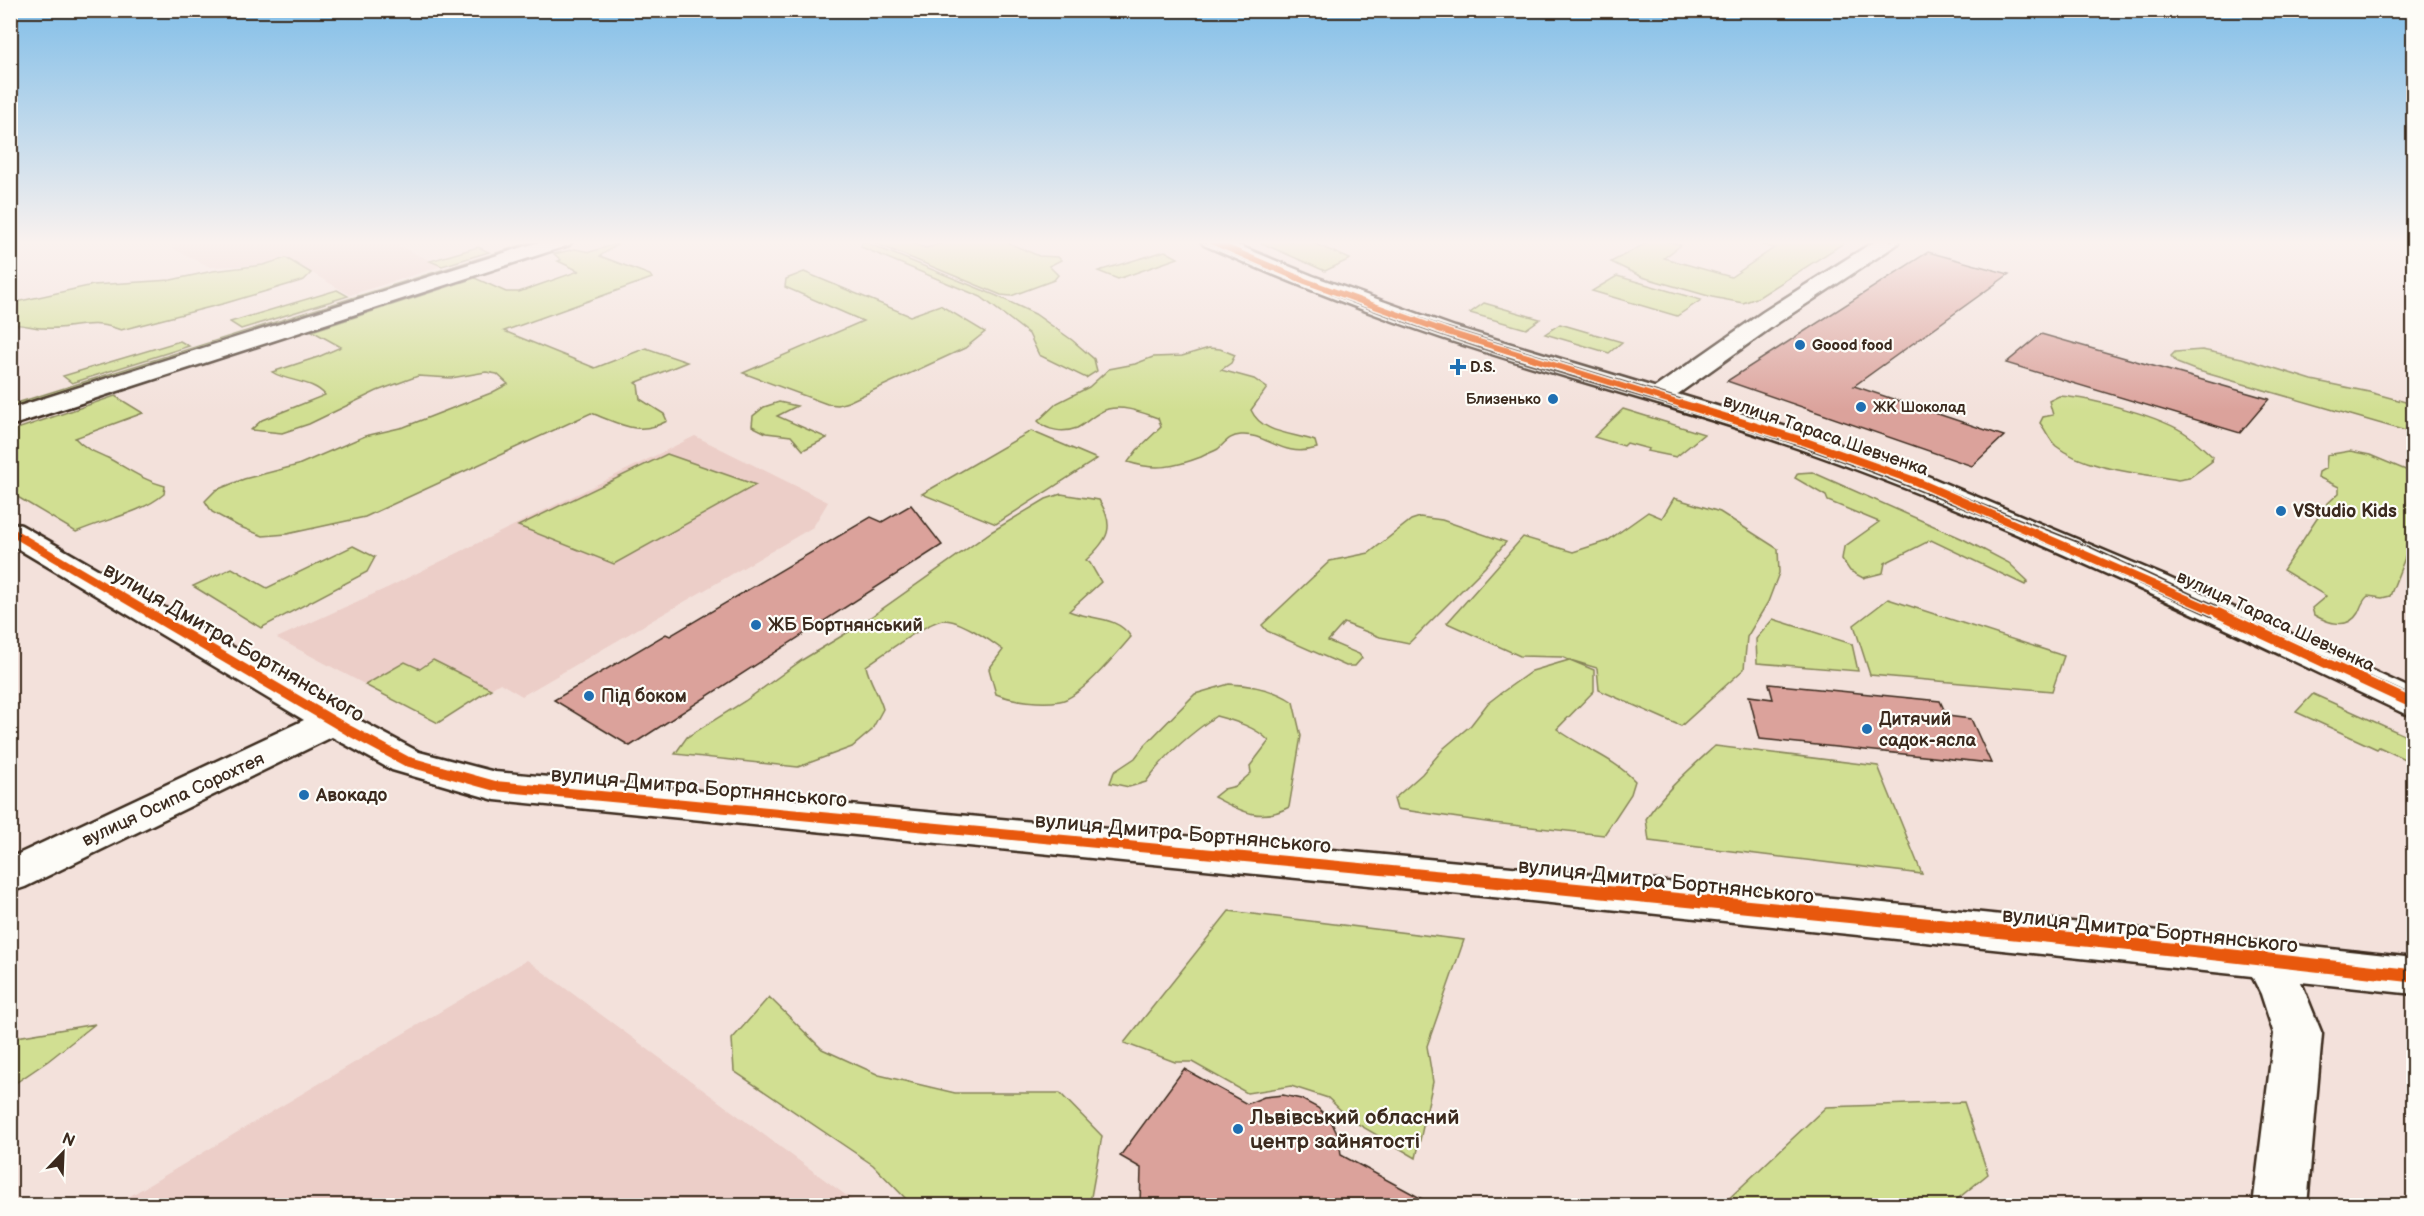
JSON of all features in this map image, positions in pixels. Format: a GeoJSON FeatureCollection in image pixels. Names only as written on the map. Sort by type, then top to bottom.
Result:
{"type":"FeatureCollection","features":[{"type":"Feature","properties":{"kind":"street"},"geometry":{"type":"LineString","coordinates":[[10,418],[385,298]]}},
{"type":"Feature","properties":{"kind":"street","name":"вулиця Тараса Шевченка"},"geometry":{"type":"LineString","coordinates":[[1352,298],[1447,332],[1803,441],[1915,481],[2156,584],[2414,704]]}},
{"type":"Feature","properties":{"kind":"street"},"geometry":{"type":"LineString","coordinates":[[1659,396],[1800,298]]}},
{"type":"Feature","properties":{"kind":"street","name":"вулиця Дмитра Бортнянського"},"geometry":{"type":"LineString","coordinates":[[10,531],[406,761],[495,786],[1392,871],[2414,976]]}},
{"type":"Feature","properties":{"kind":"street","name":"вулиця Осипа Сорохтея"},"geometry":{"type":"LineString","coordinates":[[10,876],[334,721]]}},
{"type":"Feature","properties":{"kind":"street"},"geometry":{"type":"LineString","coordinates":[[2266,960],[2284,993],[2298,1034],[2280,1206]]}},
{"type":"Feature","properties":{"kind":"shaded area"},"geometry":{"type":"Polygon","coordinates":[[[695,436],[828,502],[813,527],[522,696],[500,683],[438,723],[277,638],[389,587],[695,436]]]}},
{"type":"Feature","properties":{"kind":"shaded area"},"geometry":{"type":"Polygon","coordinates":[[[527,960],[859,1205],[115,1205],[527,960]]]}},
{"type":"Feature","properties":{"kind":"green space"},"geometry":{"type":"Polygon","coordinates":[[[35,298],[244,298],[121,330],[89,324],[54,328],[11,325],[11,303],[35,298]]]}},
{"type":"Feature","properties":{"kind":"green space"},"geometry":{"type":"Polygon","coordinates":[[[311,298],[342,298],[241,329],[230,322],[311,298]]]}},
{"type":"Feature","properties":{"kind":"green space"},"geometry":{"type":"Polygon","coordinates":[[[353,298],[408,298],[11,427],[10,405],[353,298]]]}},
{"type":"Feature","properties":{"kind":"green space"},"geometry":{"type":"Polygon","coordinates":[[[414,298],[597,298],[504,331],[595,368],[646,348],[687,362],[635,383],[638,385],[640,399],[664,414],[667,421],[657,426],[629,427],[591,413],[365,517],[287,534],[263,536],[212,512],[205,501],[216,490],[244,479],[298,465],[365,436],[404,427],[491,393],[508,384],[497,374],[486,372],[451,378],[418,376],[377,391],[309,424],[282,433],[251,430],[262,420],[325,395],[314,386],[272,372],[341,347],[312,331],[414,298]]]}},
{"type":"Feature","properties":{"kind":"green space"},"geometry":{"type":"Polygon","coordinates":[[[810,298],[866,298],[910,316],[940,305],[985,332],[965,348],[838,405],[827,404],[743,373],[863,321],[810,298]]]}},
{"type":"Feature","properties":{"kind":"green space"},"geometry":{"type":"Polygon","coordinates":[[[982,298],[1001,298],[1035,314],[1094,359],[1097,371],[1086,378],[1039,355],[1029,334],[982,298]]]}},
{"type":"Feature","properties":{"kind":"green space"},"geometry":{"type":"Polygon","coordinates":[[[1615,298],[1693,298],[1701,300],[1677,316],[1615,298]]]}},
{"type":"Feature","properties":{"kind":"green space"},"geometry":{"type":"Polygon","coordinates":[[[1716,298],[1757,298],[1743,303],[1716,298]]]}},
{"type":"Feature","properties":{"kind":"green space"},"geometry":{"type":"Polygon","coordinates":[[[1484,303],[1540,319],[1526,329],[1470,313],[1484,303]]]}},
{"type":"Feature","properties":{"kind":"green space"},"geometry":{"type":"Polygon","coordinates":[[[1560,324],[1622,342],[1609,353],[1545,334],[1560,324]]]}},
{"type":"Feature","properties":{"kind":"green space"},"geometry":{"type":"Polygon","coordinates":[[[180,341],[189,346],[72,383],[63,376],[180,341]]]}},
{"type":"Feature","properties":{"kind":"green space"},"geometry":{"type":"Polygon","coordinates":[[[1209,348],[1220,349],[1235,355],[1231,363],[1221,370],[1254,379],[1267,388],[1251,410],[1256,418],[1270,428],[1315,441],[1317,448],[1305,451],[1294,450],[1250,435],[1241,435],[1231,438],[1218,449],[1201,457],[1165,467],[1156,467],[1128,462],[1161,427],[1158,418],[1133,410],[1114,408],[1100,413],[1072,430],[1051,429],[1038,421],[1057,403],[1089,387],[1109,369],[1135,364],[1153,357],[1182,356],[1209,348]]]}},
{"type":"Feature","properties":{"kind":"green space"},"geometry":{"type":"Polygon","coordinates":[[[2202,350],[2242,358],[2312,380],[2413,404],[2413,433],[2195,370],[2177,363],[2171,356],[2175,352],[2202,350]]]}},
{"type":"Feature","properties":{"kind":"green space"},"geometry":{"type":"Polygon","coordinates":[[[115,396],[143,413],[75,438],[90,450],[165,486],[164,494],[144,507],[76,532],[11,493],[11,431],[115,396]]]}},
{"type":"Feature","properties":{"kind":"green space"},"geometry":{"type":"Polygon","coordinates":[[[2059,396],[2107,404],[2161,421],[2191,437],[2212,456],[2211,462],[2189,478],[2178,480],[2114,469],[2068,454],[2051,441],[2040,423],[2043,417],[2053,415],[2049,401],[2059,396]]]}},
{"type":"Feature","properties":{"kind":"green space"},"geometry":{"type":"Polygon","coordinates":[[[779,402],[797,406],[777,416],[827,438],[803,450],[791,436],[766,433],[752,426],[753,416],[764,407],[779,402]]]}},
{"type":"Feature","properties":{"kind":"green space"},"geometry":{"type":"Polygon","coordinates":[[[1623,409],[1704,434],[1676,457],[1647,451],[1649,449],[1627,443],[1624,446],[1594,437],[1623,409]]]}},
{"type":"Feature","properties":{"kind":"green space"},"geometry":{"type":"Polygon","coordinates":[[[1031,431],[1097,459],[996,524],[922,494],[1031,431]]]}},
{"type":"Feature","properties":{"kind":"green space"},"geometry":{"type":"Polygon","coordinates":[[[2350,451],[2370,455],[2413,473],[2413,537],[2390,596],[2382,598],[2368,596],[2354,618],[2349,622],[2338,623],[2314,615],[2312,608],[2326,596],[2283,570],[2326,505],[2339,493],[2339,487],[2318,477],[2319,472],[2326,468],[2327,455],[2350,451]]]}},
{"type":"Feature","properties":{"kind":"green space"},"geometry":{"type":"Polygon","coordinates":[[[667,454],[756,485],[614,564],[518,526],[667,454]]]}},
{"type":"Feature","properties":{"kind":"green space"},"geometry":{"type":"Polygon","coordinates":[[[1812,472],[1963,539],[2009,563],[2028,581],[2025,585],[1931,540],[1885,563],[1883,573],[1863,578],[1850,571],[1842,559],[1844,547],[1879,522],[1828,501],[1826,496],[1795,478],[1798,473],[1812,472]]]}},
{"type":"Feature","properties":{"kind":"green space"},"geometry":{"type":"Polygon","coordinates":[[[1061,494],[1099,500],[1108,526],[1100,546],[1086,560],[1101,582],[1069,611],[1111,621],[1131,637],[1098,674],[1078,692],[1060,701],[1045,702],[1019,700],[996,694],[989,669],[1003,650],[966,627],[944,620],[916,632],[866,666],[883,709],[871,731],[852,747],[798,767],[675,754],[687,737],[745,701],[802,660],[855,628],[991,532],[1046,499],[1061,494]]]}},
{"type":"Feature","properties":{"kind":"green space"},"geometry":{"type":"Polygon","coordinates":[[[1674,498],[1720,512],[1778,549],[1779,573],[1768,602],[1747,637],[1744,669],[1681,726],[1599,690],[1597,668],[1570,660],[1594,670],[1594,691],[1557,729],[1608,759],[1635,781],[1631,794],[1604,835],[1493,823],[1397,809],[1394,799],[1422,774],[1444,748],[1471,725],[1488,703],[1532,671],[1569,660],[1562,657],[1520,656],[1447,623],[1523,537],[1573,552],[1607,541],[1648,512],[1662,518],[1674,498]]]}},
{"type":"Feature","properties":{"kind":"green space"},"geometry":{"type":"Polygon","coordinates":[[[1420,517],[1442,520],[1506,542],[1485,567],[1409,643],[1380,637],[1344,623],[1328,641],[1359,654],[1362,658],[1355,666],[1346,666],[1267,631],[1262,625],[1330,561],[1369,553],[1411,520],[1420,517]]]}},
{"type":"Feature","properties":{"kind":"green space"},"geometry":{"type":"Polygon","coordinates":[[[353,546],[375,557],[367,572],[261,628],[193,586],[232,568],[267,588],[353,546]]]}},
{"type":"Feature","properties":{"kind":"green space"},"geometry":{"type":"Polygon","coordinates":[[[1888,599],[2064,656],[2052,691],[1870,675],[1854,625],[1888,599]]]}},
{"type":"Feature","properties":{"kind":"green space"},"geometry":{"type":"Polygon","coordinates":[[[1773,619],[1852,644],[1858,671],[1757,663],[1756,639],[1773,619]]]}},
{"type":"Feature","properties":{"kind":"green space"},"geometry":{"type":"Polygon","coordinates":[[[433,660],[491,689],[438,723],[365,685],[405,662],[420,669],[433,660]]]}},
{"type":"Feature","properties":{"kind":"green space"},"geometry":{"type":"Polygon","coordinates":[[[1229,684],[1262,688],[1293,702],[1301,736],[1289,807],[1279,812],[1260,815],[1242,811],[1214,797],[1224,789],[1236,786],[1251,773],[1250,766],[1269,741],[1252,728],[1216,716],[1178,746],[1146,782],[1129,787],[1110,783],[1114,772],[1135,758],[1195,694],[1229,684]]]}},
{"type":"Feature","properties":{"kind":"green space"},"geometry":{"type":"Polygon","coordinates":[[[2313,694],[2413,739],[2413,763],[2296,712],[2313,694]]]}},
{"type":"Feature","properties":{"kind":"green space"},"geometry":{"type":"Polygon","coordinates":[[[1715,746],[1878,766],[1922,874],[1649,841],[1646,819],[1678,781],[1715,746]]]}},
{"type":"Feature","properties":{"kind":"green space"},"geometry":{"type":"Polygon","coordinates":[[[1229,911],[1464,940],[1427,1046],[1433,1082],[1416,1158],[1351,1120],[1328,1098],[1291,1086],[1247,1093],[1192,1062],[1175,1062],[1124,1043],[1229,911]]]}},
{"type":"Feature","properties":{"kind":"green space"},"geometry":{"type":"Polygon","coordinates":[[[769,997],[822,1049],[879,1075],[955,1093],[1060,1093],[1102,1136],[1091,1197],[1086,1205],[912,1205],[873,1165],[734,1071],[732,1039],[769,997]]]}},
{"type":"Feature","properties":{"kind":"green space"},"geometry":{"type":"Polygon","coordinates":[[[95,1024],[48,1061],[11,1086],[11,1038],[95,1024]]]}},
{"type":"Feature","properties":{"kind":"green space"},"geometry":{"type":"Polygon","coordinates":[[[1964,1102],[1988,1174],[1950,1205],[1722,1205],[1826,1107],[1964,1102]]]}},
{"type":"Feature","properties":{"kind":"building","name":"ЖК Шоколад"},"geometry":{"type":"Polygon","coordinates":[[[1857,298],[1976,298],[1854,386],[2004,436],[1972,466],[1727,381],[1857,298]]]}},
{"type":"Feature","properties":{"kind":"building","name":"ЖК Шоколад"},"geometry":{"type":"Polygon","coordinates":[[[2041,334],[2269,399],[2240,433],[2006,363],[2041,334]]]}},
{"type":"Feature","properties":{"kind":"building","name":"ЖБ Бортнянський"},"geometry":{"type":"Polygon","coordinates":[[[911,505],[942,545],[630,746],[554,700],[666,634],[670,636],[871,517],[882,522],[911,505]]]}},
{"type":"Feature","properties":{"kind":"building","name":"Дитячий садок-ясла"},"geometry":{"type":"Polygon","coordinates":[[[1769,684],[1940,701],[1947,716],[1971,719],[1991,763],[1760,739],[1749,696],[1773,699],[1769,684]]]}},
{"type":"Feature","properties":{"kind":"building","name":"Львівський обласний центр зайнятості"},"geometry":{"type":"Polygon","coordinates":[[[1184,1069],[1247,1104],[1264,1097],[1283,1095],[1301,1099],[1318,1108],[1331,1121],[1339,1138],[1341,1155],[1435,1206],[1140,1206],[1141,1168],[1120,1156],[1184,1069]]]}},
{"type":"Feature","properties":{"kind":"tram line"},"geometry":{"type":"LineString","coordinates":[[1341,298],[1495,353],[1769,436],[1885,477],[2114,572],[2414,710]]}},
{"type":"Feature","properties":{"kind":"tram line"},"geometry":{"type":"LineString","coordinates":[[1360,298],[1443,326],[1811,439],[1889,467],[2090,547],[2414,697]]}},
{"type":"Feature","properties":{"kind":"cycle path"},"geometry":{"type":"LineString","coordinates":[[1352,298],[1447,332],[1803,441],[1915,481],[2156,584],[2414,704]]}},
{"type":"Feature","properties":{"kind":"cycle path"},"geometry":{"type":"LineString","coordinates":[[10,531],[348,730],[406,761],[495,786],[1503,882],[2125,944],[2414,976]]}},
{"type":"Feature","properties":{"kind":"place","name":"Goood food"},"geometry":{"type":"Point","coordinates":[1800,345]}},
{"type":"Feature","properties":{"kind":"place","name":"D.S."},"geometry":{"type":"Point","coordinates":[1458,367]}},
{"type":"Feature","properties":{"kind":"place","name":"Близенько"},"geometry":{"type":"Point","coordinates":[1553,399]}},
{"type":"Feature","properties":{"kind":"place","name":"ЖК Шоколад"},"geometry":{"type":"Point","coordinates":[1861,407]}},
{"type":"Feature","properties":{"kind":"place","name":"VStudio Kids"},"geometry":{"type":"Point","coordinates":[2281,511]}},
{"type":"Feature","properties":{"kind":"place","name":"ЖБ Бортнянський"},"geometry":{"type":"Point","coordinates":[756,625]}},
{"type":"Feature","properties":{"kind":"place","name":"Під боком"},"geometry":{"type":"Point","coordinates":[589,696]}},
{"type":"Feature","properties":{"kind":"place","name":"Дитячий садок-ясла"},"geometry":{"type":"Point","coordinates":[1867,729]}},
{"type":"Feature","properties":{"kind":"place","name":"Авокадо"},"geometry":{"type":"Point","coordinates":[304,795]}},
{"type":"Feature","properties":{"kind":"place","name":"Львівський обласний центр зайнятості"},"geometry":{"type":"Point","coordinates":[1238,1129]}}]}
